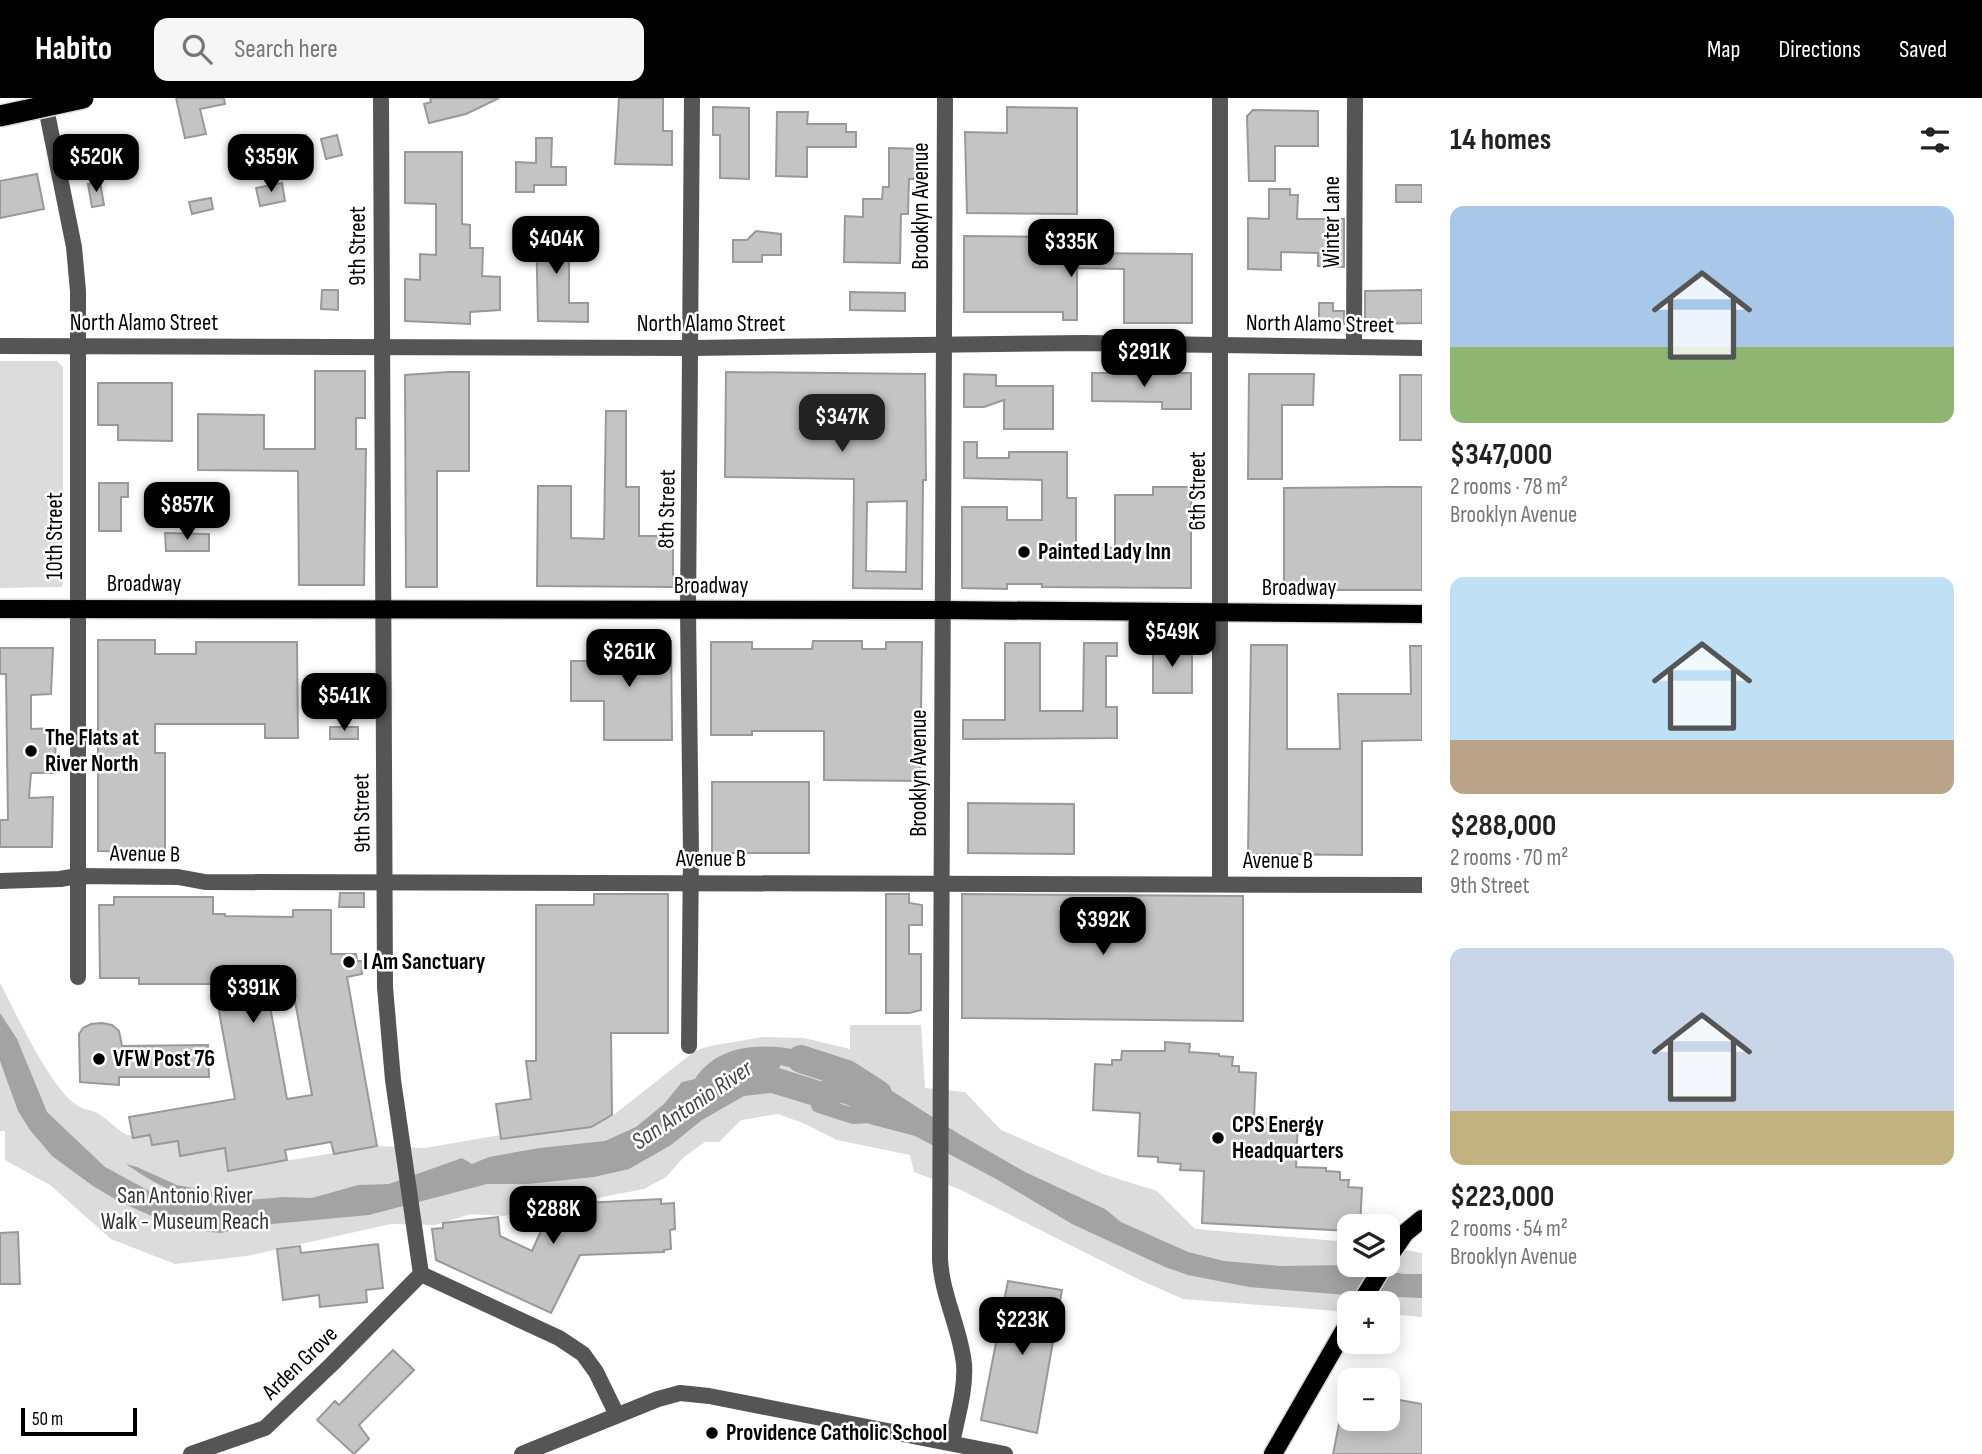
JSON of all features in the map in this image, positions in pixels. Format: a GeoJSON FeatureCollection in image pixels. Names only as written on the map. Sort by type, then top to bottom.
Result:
{"type":"FeatureCollection","features":[{"type":"Feature","properties":{"kind":"highway"},"geometry":{"type":"LineString","coordinates":[[0,116],[83,98]]}},
{"type":"Feature","properties":{"kind":"main road","name":"Broadway"},"geometry":{"type":"LineString","coordinates":[[0,609],[943,610],[1422,614]]}},
{"type":"Feature","properties":{"kind":"main road"},"geometry":{"type":"LineString","coordinates":[[1400,1240],[1422,1219]]}},
{"type":"Feature","properties":{"kind":"main road"},"geometry":{"type":"LineString","coordinates":[[1273,1454],[1337,1343]]}},
{"type":"Feature","properties":{"kind":"street","name":"10th Street"},"geometry":{"type":"LineString","coordinates":[[44,98],[74,247],[78,291],[78,977]]}},
{"type":"Feature","properties":{"kind":"street","name":"9th Street"},"geometry":{"type":"LineString","coordinates":[[381,98],[387,1025],[421,1274]]}},
{"type":"Feature","properties":{"kind":"street","name":"8th Street"},"geometry":{"type":"LineString","coordinates":[[689,1046],[688,611],[692,98]]}},
{"type":"Feature","properties":{"kind":"street","name":"Brooklyn Avenue"},"geometry":{"type":"LineString","coordinates":[[945,98],[941,1275],[964,1366],[952,1444]]}},
{"type":"Feature","properties":{"kind":"street","name":"6th Street"},"geometry":{"type":"LineString","coordinates":[[1220,98],[1220,884]]}},
{"type":"Feature","properties":{"kind":"street","name":"Winter Lane"},"geometry":{"type":"LineString","coordinates":[[1354,347],[1355,98]]}},
{"type":"Feature","properties":{"kind":"street","name":"North Alamo Street"},"geometry":{"type":"LineString","coordinates":[[0,346],[691,348],[944,344],[1422,348]]}},
{"type":"Feature","properties":{"kind":"street","name":"Avenue B"},"geometry":{"type":"LineString","coordinates":[[0,881],[78,876],[178,877],[205,882],[1422,885]]}},
{"type":"Feature","properties":{"kind":"street"},"geometry":{"type":"LineString","coordinates":[[421,1274],[559,1338],[583,1354],[596,1372],[617,1415]]}},
{"type":"Feature","properties":{"kind":"street","name":"Arden Grove"},"geometry":{"type":"LineString","coordinates":[[191,1454],[265,1428],[421,1274]]}},
{"type":"Feature","properties":{"kind":"street"},"geometry":{"type":"LineString","coordinates":[[522,1454],[658,1399],[680,1393],[709,1396],[1005,1454]]}},
{"type":"Feature","properties":{"kind":"green space"},"geometry":{"type":"Polygon","coordinates":[[[0,361],[57,361],[63,367],[61,587],[0,588],[0,361]]]}},
{"type":"Feature","properties":{"kind":"green space","name":"San Antonio River Walk - Museum Reach"},"geometry":{"type":"Polygon","coordinates":[[[0,983],[46,1068],[78,1106],[99,1114],[127,1135],[150,1135],[152,1145],[178,1141],[180,1156],[225,1148],[229,1170],[377,1146],[425,1148],[494,1136],[587,1126],[611,1117],[695,1051],[710,1046],[763,1037],[804,1038],[850,1049],[850,1025],[921,1025],[925,1088],[965,1092],[1001,1130],[1103,1174],[1157,1191],[1195,1229],[1337,1241],[1337,1277],[1400,1277],[1400,1249],[1422,1253],[1422,1317],[1400,1315],[1400,1291],[1337,1291],[1337,1311],[1183,1299],[961,1190],[914,1172],[910,1155],[837,1140],[778,1114],[741,1120],[719,1142],[705,1142],[684,1157],[666,1177],[644,1189],[504,1216],[471,1214],[435,1225],[391,1224],[247,1256],[175,1264],[111,1239],[50,1185],[5,1160],[5,1131],[0,1131],[0,983]]]}},
{"type":"Feature","properties":{"kind":"water"},"geometry":{"type":"Polygon","coordinates":[[[0,1013],[17,1039],[47,1112],[105,1167],[153,1193],[173,1200],[200,1204],[284,1197],[312,1198],[358,1185],[389,1184],[462,1158],[472,1164],[489,1157],[539,1148],[605,1141],[636,1127],[664,1104],[682,1082],[695,1079],[708,1064],[724,1054],[742,1049],[782,1048],[821,1056],[838,1063],[833,1079],[781,1065],[779,1068],[845,1089],[837,1113],[771,1093],[744,1096],[702,1120],[671,1145],[629,1169],[594,1177],[527,1184],[487,1184],[369,1215],[251,1226],[221,1233],[170,1224],[120,1202],[52,1156],[18,1111],[0,1061],[0,1013]]]}},
{"type":"Feature","properties":{"kind":"water"},"geometry":{"type":"Polygon","coordinates":[[[850,1064],[959,1134],[1025,1172],[1105,1209],[1121,1222],[1188,1252],[1224,1261],[1280,1266],[1337,1265],[1337,1277],[1400,1277],[1400,1273],[1422,1274],[1422,1298],[1400,1297],[1400,1291],[1337,1291],[1337,1294],[1249,1287],[1188,1275],[1165,1267],[1072,1224],[998,1180],[915,1136],[847,1118],[854,1088],[845,1083],[850,1064]]]}},
{"type":"Feature","properties":{"kind":"water"},"geometry":{"type":"Polygon","coordinates":[[[126,1164],[177,1185],[223,1194],[197,1197],[184,1194],[160,1185],[126,1164]]]}},
{"type":"Feature","properties":{"kind":"building"},"geometry":{"type":"Polygon","coordinates":[[[176,98],[224,98],[225,104],[200,109],[206,134],[185,138],[176,98]]]}},
{"type":"Feature","properties":{"kind":"building"},"geometry":{"type":"Polygon","coordinates":[[[430,98],[499,98],[466,114],[429,123],[424,104],[431,102],[430,98]]]}},
{"type":"Feature","properties":{"kind":"building"},"geometry":{"type":"Polygon","coordinates":[[[619,98],[663,98],[663,131],[672,131],[672,165],[615,164],[619,98]]]}},
{"type":"Feature","properties":{"kind":"building"},"geometry":{"type":"Polygon","coordinates":[[[713,107],[749,108],[749,179],[720,178],[720,135],[713,135],[713,107]]]}},
{"type":"Feature","properties":{"kind":"building"},"geometry":{"type":"Polygon","coordinates":[[[1007,107],[1077,108],[1077,214],[967,213],[965,132],[1007,133],[1007,107]]]}},
{"type":"Feature","properties":{"kind":"building"},"geometry":{"type":"Polygon","coordinates":[[[1253,110],[1318,111],[1318,146],[1275,146],[1275,181],[1249,181],[1247,116],[1253,110]]]}},
{"type":"Feature","properties":{"kind":"building"},"geometry":{"type":"Polygon","coordinates":[[[777,112],[808,112],[807,124],[846,124],[846,132],[856,132],[856,147],[807,147],[807,177],[776,176],[777,112]]]}},
{"type":"Feature","properties":{"kind":"building"},"geometry":{"type":"Polygon","coordinates":[[[306,135],[310,152],[298,155],[294,137],[306,135]]]}},
{"type":"Feature","properties":{"kind":"building"},"geometry":{"type":"Polygon","coordinates":[[[337,135],[342,155],[326,159],[321,139],[337,135]]]}},
{"type":"Feature","properties":{"kind":"building"},"geometry":{"type":"Polygon","coordinates":[[[536,138],[552,138],[551,167],[566,167],[566,185],[534,185],[534,192],[516,192],[516,162],[536,163],[536,138]]]}},
{"type":"Feature","properties":{"kind":"building"},"geometry":{"type":"Polygon","coordinates":[[[889,148],[924,149],[917,159],[914,179],[909,179],[908,214],[901,214],[900,263],[844,262],[845,216],[863,217],[863,199],[882,199],[883,187],[889,187],[889,148]]]}},
{"type":"Feature","properties":{"kind":"building"},"geometry":{"type":"Polygon","coordinates":[[[405,152],[462,152],[462,224],[470,225],[470,248],[483,248],[482,276],[500,277],[500,310],[470,312],[470,324],[405,321],[405,279],[420,280],[420,254],[436,255],[436,204],[405,203],[405,152]]]}},
{"type":"Feature","properties":{"kind":"building"},"geometry":{"type":"Polygon","coordinates":[[[37,174],[44,209],[0,218],[0,181],[37,174]]]}},
{"type":"Feature","properties":{"kind":"building"},"geometry":{"type":"Polygon","coordinates":[[[100,182],[104,205],[92,207],[88,184],[100,182]]]}},
{"type":"Feature","properties":{"kind":"building"},"geometry":{"type":"Polygon","coordinates":[[[282,183],[285,201],[260,206],[256,188],[282,183]]]}},
{"type":"Feature","properties":{"kind":"building"},"geometry":{"type":"Polygon","coordinates":[[[1396,185],[1422,185],[1422,202],[1396,202],[1396,185]]]}},
{"type":"Feature","properties":{"kind":"building"},"geometry":{"type":"Polygon","coordinates":[[[1269,189],[1290,189],[1290,195],[1298,195],[1297,219],[1344,219],[1344,267],[1318,266],[1318,253],[1281,252],[1281,270],[1248,269],[1248,218],[1269,219],[1269,189]]]}},
{"type":"Feature","properties":{"kind":"building"},"geometry":{"type":"Polygon","coordinates":[[[211,198],[213,209],[192,214],[189,202],[211,198]]]}},
{"type":"Feature","properties":{"kind":"building"},"geometry":{"type":"Polygon","coordinates":[[[536,223],[569,223],[569,303],[588,303],[588,322],[538,321],[536,223]]]}},
{"type":"Feature","properties":{"kind":"building"},"geometry":{"type":"Polygon","coordinates":[[[756,231],[781,234],[781,255],[762,255],[762,262],[733,262],[733,240],[747,240],[756,231]]]}},
{"type":"Feature","properties":{"kind":"building"},"geometry":{"type":"Polygon","coordinates":[[[964,236],[1077,237],[1077,253],[1192,254],[1192,323],[1124,323],[1124,269],[1077,268],[1077,320],[1063,320],[1063,312],[964,312],[964,236]]]}},
{"type":"Feature","properties":{"kind":"building"},"geometry":{"type":"Polygon","coordinates":[[[322,290],[338,290],[338,310],[321,309],[322,290]]]}},
{"type":"Feature","properties":{"kind":"building"},"geometry":{"type":"Polygon","coordinates":[[[1422,290],[1422,323],[1365,324],[1365,291],[1422,290]]]}},
{"type":"Feature","properties":{"kind":"building"},"geometry":{"type":"Polygon","coordinates":[[[850,292],[905,293],[905,311],[850,310],[850,292]]]}},
{"type":"Feature","properties":{"kind":"building"},"geometry":{"type":"Polygon","coordinates":[[[1319,303],[1333,303],[1333,311],[1344,311],[1344,324],[1319,324],[1319,303]]]}},
{"type":"Feature","properties":{"kind":"building"},"geometry":{"type":"Polygon","coordinates":[[[315,371],[365,371],[365,418],[356,418],[356,449],[366,449],[364,585],[299,585],[298,471],[198,470],[198,414],[264,415],[264,449],[315,449],[315,371]]]}},
{"type":"Feature","properties":{"kind":"building"},"geometry":{"type":"Polygon","coordinates":[[[469,372],[469,471],[437,471],[437,587],[406,587],[405,375],[469,372]]]}},
{"type":"Feature","properties":{"kind":"building"},"geometry":{"type":"Polygon","coordinates":[[[726,372],[925,374],[926,480],[923,480],[922,589],[853,588],[854,479],[725,477],[726,372]],[[907,501],[867,502],[866,571],[906,572],[907,501]]]}},
{"type":"Feature","properties":{"kind":"building"},"geometry":{"type":"Polygon","coordinates":[[[1092,373],[1191,373],[1191,409],[1162,409],[1162,402],[1092,401],[1092,373]]]}},
{"type":"Feature","properties":{"kind":"building"},"geometry":{"type":"Polygon","coordinates":[[[964,374],[996,375],[996,386],[1053,386],[1053,429],[1004,429],[1004,400],[984,407],[964,407],[964,374]]]}},
{"type":"Feature","properties":{"kind":"building"},"geometry":{"type":"Polygon","coordinates":[[[1249,374],[1314,374],[1313,405],[1282,405],[1282,479],[1248,479],[1249,374]]]}},
{"type":"Feature","properties":{"kind":"building"},"geometry":{"type":"Polygon","coordinates":[[[1400,375],[1422,375],[1422,440],[1400,440],[1400,375]]]}},
{"type":"Feature","properties":{"kind":"building"},"geometry":{"type":"Polygon","coordinates":[[[98,383],[172,383],[172,441],[118,440],[118,425],[98,425],[98,383]]]}},
{"type":"Feature","properties":{"kind":"building"},"geometry":{"type":"Polygon","coordinates":[[[606,411],[626,411],[626,487],[639,487],[639,536],[673,536],[673,587],[537,586],[538,486],[571,486],[571,538],[604,539],[606,411]]]}},
{"type":"Feature","properties":{"kind":"building"},"geometry":{"type":"Polygon","coordinates":[[[964,442],[977,442],[977,458],[1009,458],[1009,452],[1067,452],[1067,498],[1076,498],[1076,547],[1115,548],[1115,495],[1153,495],[1153,487],[1191,487],[1191,588],[1042,587],[1042,584],[1007,584],[1007,589],[962,588],[962,507],[1007,507],[1007,520],[1042,520],[1042,480],[964,478],[964,442]]]}},
{"type":"Feature","properties":{"kind":"building"},"geometry":{"type":"Polygon","coordinates":[[[99,483],[128,483],[128,497],[121,497],[121,531],[99,531],[99,483]]]}},
{"type":"Feature","properties":{"kind":"building"},"geometry":{"type":"Polygon","coordinates":[[[1422,487],[1422,590],[1284,590],[1284,488],[1422,487]]]}},
{"type":"Feature","properties":{"kind":"building"},"geometry":{"type":"Polygon","coordinates":[[[165,533],[209,534],[209,551],[166,551],[165,533]]]}},
{"type":"Feature","properties":{"kind":"building"},"geometry":{"type":"Polygon","coordinates":[[[98,640],[155,640],[155,654],[196,654],[196,642],[297,642],[298,738],[265,738],[265,724],[155,724],[155,753],[165,753],[165,852],[98,851],[98,640]]]}},
{"type":"Feature","properties":{"kind":"building"},"geometry":{"type":"Polygon","coordinates":[[[604,641],[671,641],[672,740],[604,740],[604,701],[571,701],[571,661],[604,661],[604,641]]]}},
{"type":"Feature","properties":{"kind":"building"},"geometry":{"type":"Polygon","coordinates":[[[813,641],[862,641],[862,649],[886,649],[886,642],[922,642],[920,781],[824,780],[824,731],[752,731],[752,735],[711,735],[711,642],[752,642],[752,649],[812,649],[813,641]]]}},
{"type":"Feature","properties":{"kind":"building"},"geometry":{"type":"Polygon","coordinates":[[[1005,643],[1040,643],[1040,711],[1083,711],[1084,643],[1117,643],[1117,656],[1106,656],[1106,707],[1117,707],[1117,738],[963,739],[963,720],[1005,720],[1005,643]]]}},
{"type":"Feature","properties":{"kind":"building"},"geometry":{"type":"Polygon","coordinates":[[[1153,644],[1192,645],[1192,693],[1153,693],[1153,644]]]}},
{"type":"Feature","properties":{"kind":"building"},"geometry":{"type":"Polygon","coordinates":[[[1251,645],[1287,645],[1287,749],[1340,749],[1338,694],[1411,694],[1410,646],[1422,646],[1422,740],[1362,741],[1362,855],[1248,854],[1251,645]]]}},
{"type":"Feature","properties":{"kind":"building","name":"The Flats at River North"},"geometry":{"type":"Polygon","coordinates":[[[0,648],[53,648],[51,694],[31,695],[31,729],[56,728],[55,773],[31,773],[29,798],[53,797],[52,847],[0,847],[0,820],[8,820],[6,674],[0,674],[0,648]]]}},
{"type":"Feature","properties":{"kind":"building"},"geometry":{"type":"Polygon","coordinates":[[[330,727],[358,727],[358,739],[330,739],[330,727]]]}},
{"type":"Feature","properties":{"kind":"building"},"geometry":{"type":"Polygon","coordinates":[[[712,782],[809,782],[809,853],[712,853],[712,782]]]}},
{"type":"Feature","properties":{"kind":"building"},"geometry":{"type":"Polygon","coordinates":[[[968,803],[1074,804],[1074,854],[968,853],[968,803]]]}},
{"type":"Feature","properties":{"kind":"building"},"geometry":{"type":"Polygon","coordinates":[[[340,893],[364,893],[364,907],[339,907],[340,893]]]}},
{"type":"Feature","properties":{"kind":"building"},"geometry":{"type":"Polygon","coordinates":[[[594,894],[668,894],[668,1033],[611,1033],[612,1115],[591,1127],[501,1139],[496,1104],[531,1099],[526,1061],[536,1061],[536,905],[594,905],[594,894]]]}},
{"type":"Feature","properties":{"kind":"building"},"geometry":{"type":"Polygon","coordinates":[[[886,894],[909,894],[909,903],[922,905],[922,925],[909,925],[909,954],[921,954],[921,1010],[909,1013],[886,1013],[886,894]]]}},
{"type":"Feature","properties":{"kind":"building"},"geometry":{"type":"Polygon","coordinates":[[[962,894],[1243,896],[1243,1021],[962,1018],[962,894]]]}},
{"type":"Feature","properties":{"kind":"building"},"geometry":{"type":"Polygon","coordinates":[[[114,897],[213,897],[213,914],[225,916],[293,917],[293,910],[331,910],[331,954],[356,954],[357,961],[362,961],[362,974],[347,977],[377,1146],[334,1154],[331,1142],[285,1150],[287,1160],[228,1171],[225,1148],[180,1156],[178,1141],[152,1145],[150,1135],[133,1138],[129,1117],[235,1099],[214,984],[139,984],[139,978],[100,978],[99,905],[114,905],[114,897]],[[265,979],[287,1099],[312,1095],[291,979],[265,979]]]}},
{"type":"Feature","properties":{"kind":"building"},"geometry":{"type":"Polygon","coordinates":[[[91,1024],[112,1025],[119,1031],[122,1046],[208,1045],[209,1077],[119,1077],[119,1085],[80,1082],[79,1034],[91,1024]]]}},
{"type":"Feature","properties":{"kind":"building"},"geometry":{"type":"Polygon","coordinates":[[[1165,1042],[1190,1044],[1189,1052],[1233,1057],[1232,1066],[1239,1066],[1239,1072],[1256,1073],[1254,1118],[1298,1120],[1296,1167],[1326,1168],[1326,1171],[1340,1172],[1340,1180],[1349,1180],[1348,1187],[1362,1188],[1361,1214],[1337,1214],[1337,1230],[1202,1223],[1204,1171],[1180,1170],[1181,1164],[1158,1162],[1158,1157],[1138,1156],[1140,1113],[1093,1110],[1095,1064],[1112,1065],[1112,1060],[1121,1060],[1122,1051],[1165,1051],[1165,1042]]]}},
{"type":"Feature","properties":{"kind":"building"},"geometry":{"type":"Polygon","coordinates":[[[661,1199],[661,1204],[674,1203],[675,1229],[670,1230],[671,1249],[664,1252],[580,1255],[551,1313],[436,1260],[432,1229],[443,1228],[443,1223],[498,1217],[500,1236],[532,1251],[550,1211],[585,1209],[585,1203],[661,1199]]]}},
{"type":"Feature","properties":{"kind":"building"},"geometry":{"type":"Polygon","coordinates":[[[18,1232],[20,1284],[0,1284],[0,1233],[18,1232]]]}},
{"type":"Feature","properties":{"kind":"building"},"geometry":{"type":"Polygon","coordinates":[[[378,1244],[383,1288],[366,1290],[367,1302],[320,1307],[319,1295],[283,1300],[277,1249],[300,1246],[301,1253],[378,1244]]]}},
{"type":"Feature","properties":{"kind":"building"},"geometry":{"type":"Polygon","coordinates":[[[1008,1281],[1062,1290],[1037,1433],[981,1420],[1008,1281]]]}},
{"type":"Feature","properties":{"kind":"building"},"geometry":{"type":"Polygon","coordinates":[[[393,1350],[414,1370],[359,1425],[369,1439],[354,1454],[317,1420],[335,1401],[339,1405],[393,1350]]]}},
{"type":"Feature","properties":{"kind":"building"},"geometry":{"type":"Polygon","coordinates":[[[1400,1400],[1422,1404],[1422,1454],[1333,1454],[1338,1431],[1400,1431],[1400,1400]]]}},
{"type":"Feature","properties":{"kind":"waterway","name":"San Antonio River"},"geometry":{"type":"LineString","coordinates":[[801,1059],[847,1074],[878,1094]]}},
{"type":"Feature","properties":{"kind":"waterway"},"geometry":{"type":"LineString","coordinates":[[823,1089],[872,1104]]}},
{"type":"Feature","properties":{"kind":"waterway"},"geometry":{"type":"LineString","coordinates":[[819,1105],[853,1116],[868,1115]]}},
{"type":"Feature","properties":{"kind":"place","name":"Painted Lady Inn"},"geometry":{"type":"Point","coordinates":[1024,552]}},
{"type":"Feature","properties":{"kind":"place","name":"The Flats at River North"},"geometry":{"type":"Point","coordinates":[31,751]}},
{"type":"Feature","properties":{"kind":"place","name":"I Am Sanctuary"},"geometry":{"type":"Point","coordinates":[349,962]}},
{"type":"Feature","properties":{"kind":"place","name":"VFW Post 76"},"geometry":{"type":"Point","coordinates":[99,1059]}},
{"type":"Feature","properties":{"kind":"place","name":"CPS Energy Headquarters"},"geometry":{"type":"Point","coordinates":[1218,1138]}},
{"type":"Feature","properties":{"kind":"place","name":"Providence Catholic School"},"geometry":{"type":"Point","coordinates":[712,1433]}}]}
